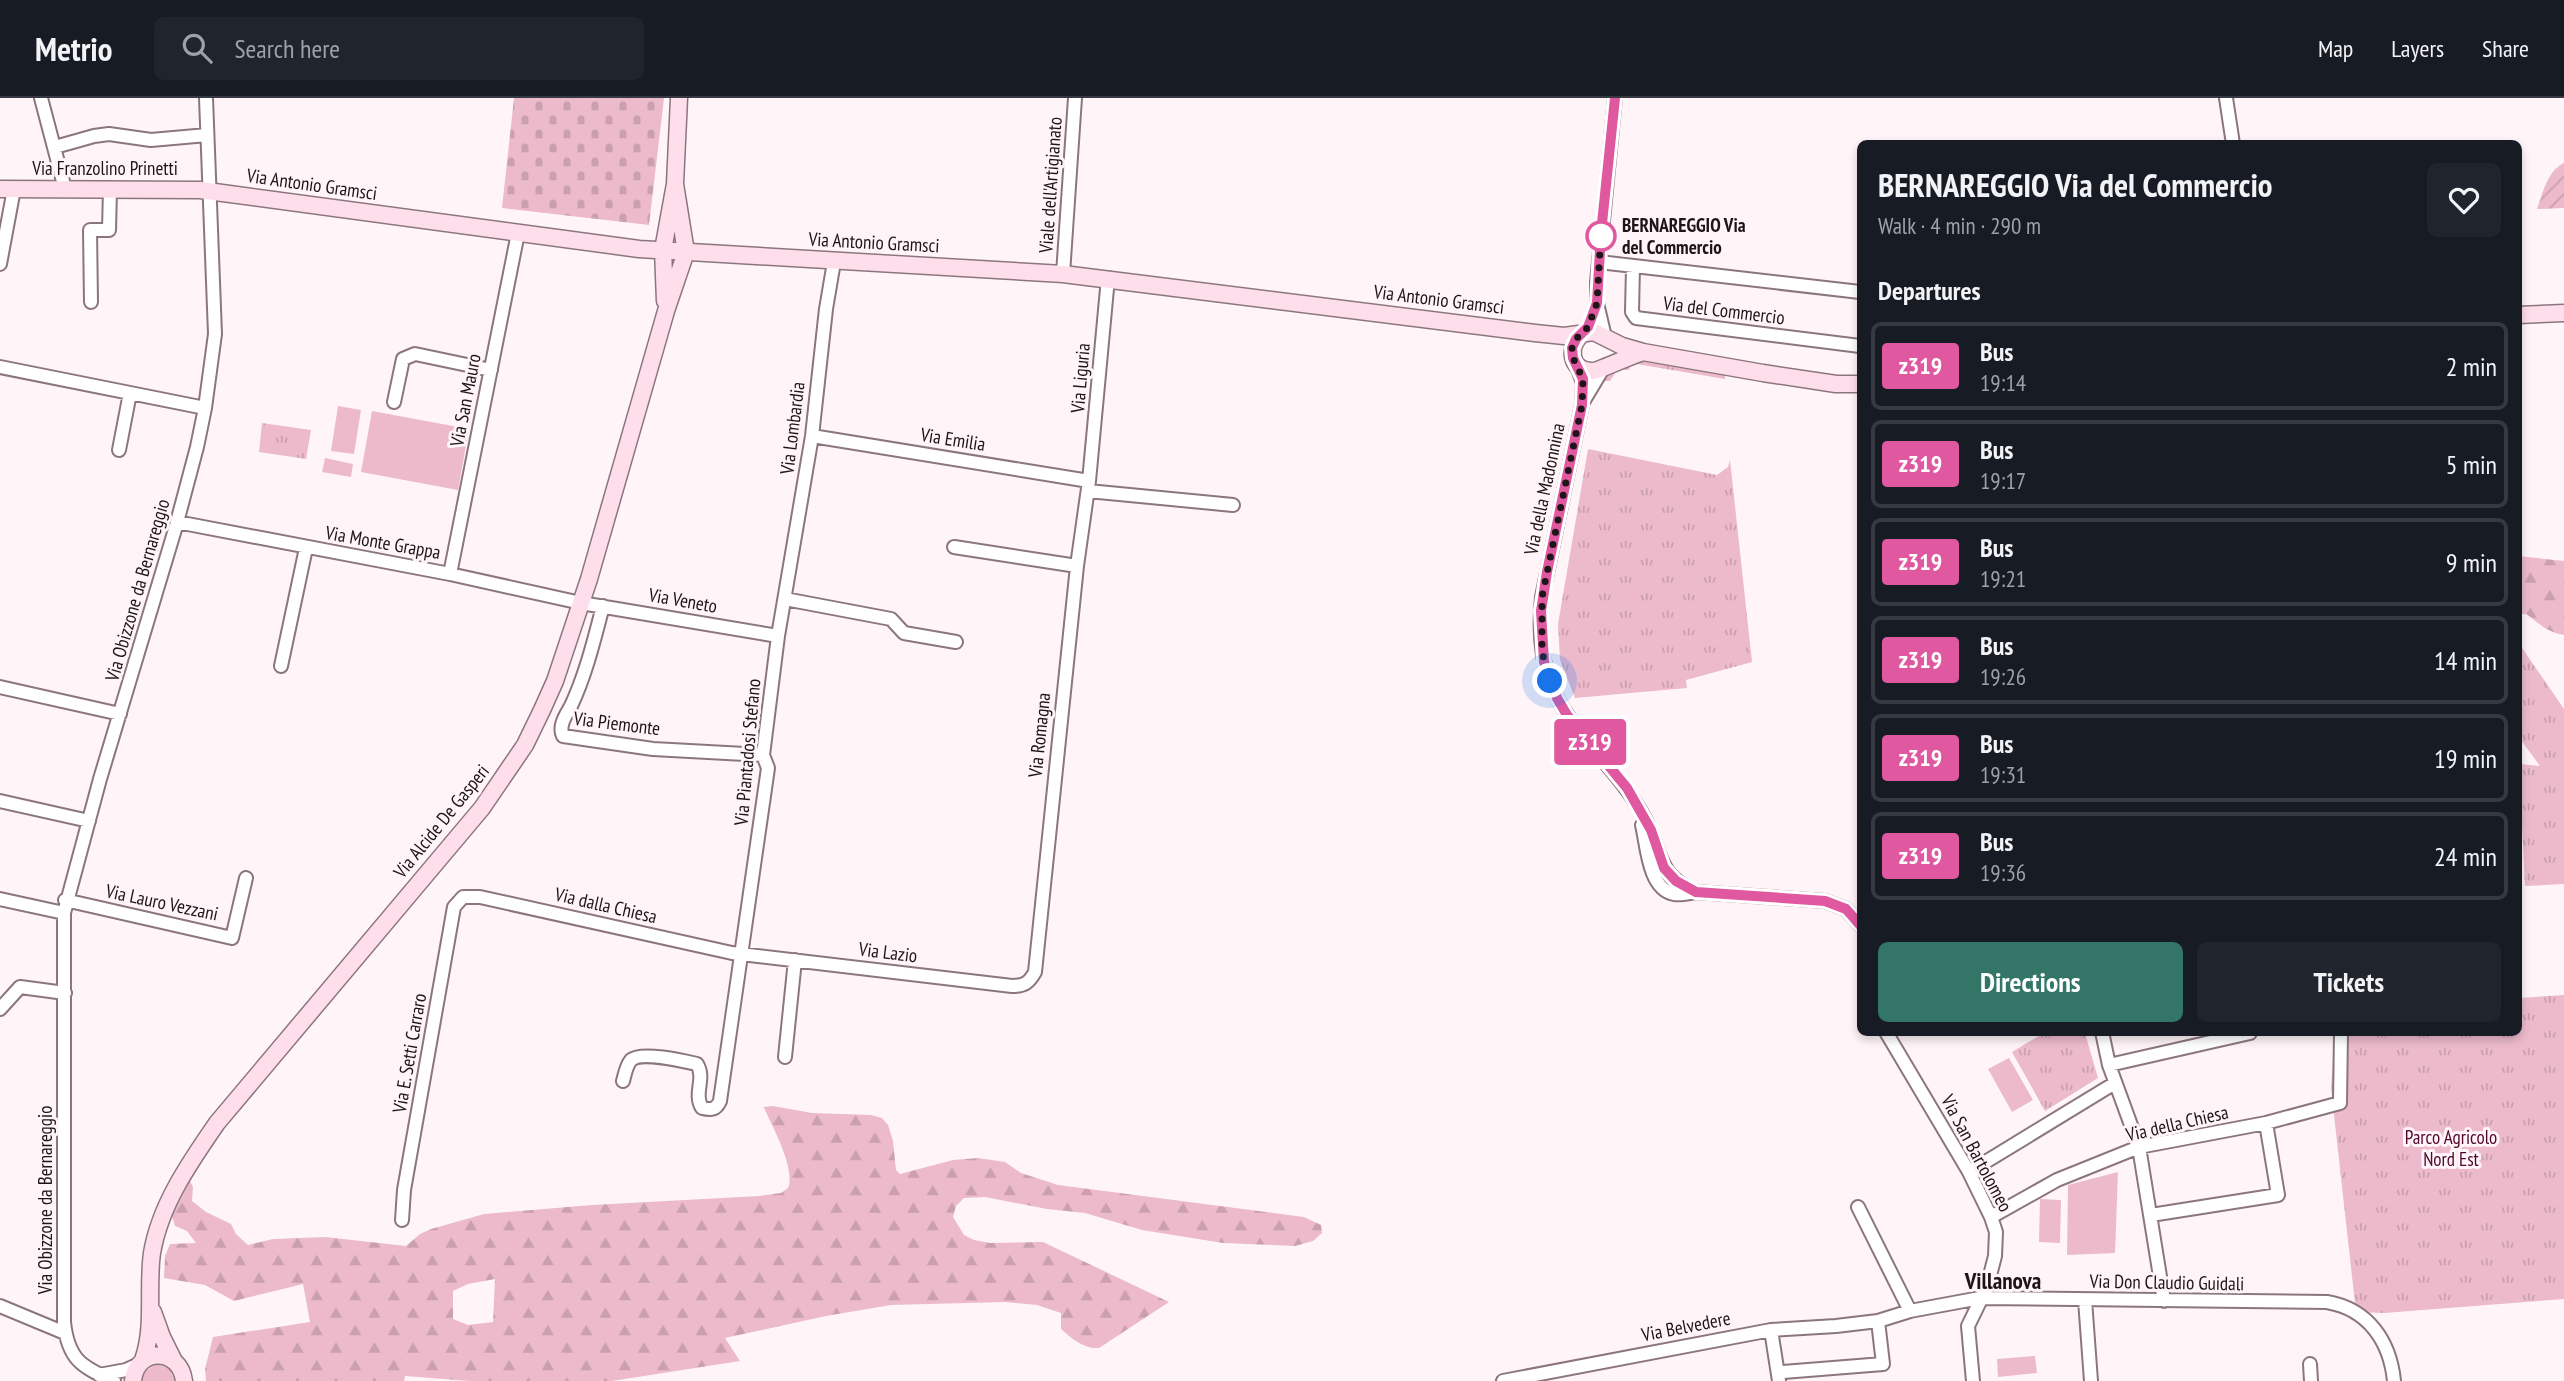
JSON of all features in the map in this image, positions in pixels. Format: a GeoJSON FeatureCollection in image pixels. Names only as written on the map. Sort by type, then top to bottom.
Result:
{"type":"FeatureCollection","features":[{"type":"Feature","properties":{"kind":"street"},"geometry":{"type":"LineString","coordinates":[[41,98],[65,189]]}},
{"type":"Feature","properties":{"kind":"street","name":"Via Obizzone da Bernareggio"},"geometry":{"type":"LineString","coordinates":[[114,1381],[99,1378],[75,1358],[65,1333],[64,907],[177,522],[205,408],[215,334],[206,98]]}},
{"type":"Feature","properties":{"kind":"street"},"geometry":{"type":"LineString","coordinates":[[679,98],[674,184],[686,252]]}},
{"type":"Feature","properties":{"kind":"street","name":"Viale dell'Artigianato"},"geometry":{"type":"LineString","coordinates":[[1063,274],[1075,98]]}},
{"type":"Feature","properties":{"kind":"street"},"geometry":{"type":"LineString","coordinates":[[1604,367],[1611,354],[1597,303],[1615,98]]}},
{"type":"Feature","properties":{"kind":"street"},"geometry":{"type":"LineString","coordinates":[[2226,98],[2232,140]]}},
{"type":"Feature","properties":{"kind":"street"},"geometry":{"type":"LineString","coordinates":[[55,147],[109,134],[151,140],[207,135]]}},
{"type":"Feature","properties":{"kind":"street","name":"Via Alcide De Gasperi"},"geometry":{"type":"LineString","coordinates":[[666,311],[663,250],[674,184]]}},
{"type":"Feature","properties":{"kind":"street"},"geometry":{"type":"LineString","coordinates":[[0,264],[7,189]]}},
{"type":"Feature","properties":{"kind":"street","name":"Via Franzolino Prinetti"},"geometry":{"type":"LineString","coordinates":[[7,189],[210,191]]}},
{"type":"Feature","properties":{"kind":"street"},"geometry":{"type":"LineString","coordinates":[[91,302],[90,230],[109,230],[110,189]]}},
{"type":"Feature","properties":{"kind":"street","name":"Via Antonio Gramsci"},"geometry":{"type":"LineString","coordinates":[[210,191],[663,250],[1108,278],[1535,333],[1564,336],[1581,334]]}},
{"type":"Feature","properties":{"kind":"street","name":"Via San Mauro"},"geometry":{"type":"LineString","coordinates":[[450,574],[518,233]]}},
{"type":"Feature","properties":{"kind":"street","name":"Via Alcide De Gasperi"},"geometry":{"type":"LineString","coordinates":[[133,1381],[149,1336],[152,1253],[165,1210],[190,1162],[217,1123],[482,808],[525,745],[546,700],[581,603],[666,311],[686,252]]}},
{"type":"Feature","properties":{"kind":"street","name":"Via Lombardia"},"geometry":{"type":"LineString","coordinates":[[778,635],[811,436],[834,262]]}},
{"type":"Feature","properties":{"kind":"street","name":"Via del Commercio"},"geometry":{"type":"LineString","coordinates":[[1599,262],[1857,292]]}},
{"type":"Feature","properties":{"kind":"street","name":"Via del Commercio"},"geometry":{"type":"LineString","coordinates":[[1633,266],[1632,312],[1636,318],[1857,346]]}},
{"type":"Feature","properties":{"kind":"street","name":"Via Liguria"},"geometry":{"type":"LineString","coordinates":[[1088,486],[1108,278]]}},
{"type":"Feature","properties":{"kind":"street"},"geometry":{"type":"LineString","coordinates":[[1597,303],[1588,327],[1573,345],[1576,363],[1591,371],[1643,352]]}},
{"type":"Feature","properties":{"kind":"street"},"geometry":{"type":"LineString","coordinates":[[2522,315],[2564,313]]}},
{"type":"Feature","properties":{"kind":"street"},"geometry":{"type":"LineString","coordinates":[[1581,334],[1594,332],[1643,352],[1836,384],[1857,384]]}},
{"type":"Feature","properties":{"kind":"street","name":"Via Antonio Gramsci"},"geometry":{"type":"LineString","coordinates":[[1535,333],[1558,347],[1576,363]]}},
{"type":"Feature","properties":{"kind":"street"},"geometry":{"type":"LineString","coordinates":[[394,402],[403,359],[410,355],[491,370]]}},
{"type":"Feature","properties":{"kind":"street","name":"Via della Madonnina"},"geometry":{"type":"LineString","coordinates":[[1576,363],[1583,383],[1582,405],[1542,597],[1542,652],[1557,698],[1567,715],[1637,804],[1653,872],[1666,891],[1675,894],[1696,892],[1825,901],[1846,909],[1857,922]]}},
{"type":"Feature","properties":{"kind":"street"},"geometry":{"type":"LineString","coordinates":[[0,367],[205,408]]}},
{"type":"Feature","properties":{"kind":"street","name":"Via della Madonnina"},"geometry":{"type":"LineString","coordinates":[[1582,405],[1604,367]]}},
{"type":"Feature","properties":{"kind":"street"},"geometry":{"type":"LineString","coordinates":[[118,450],[130,393]]}},
{"type":"Feature","properties":{"kind":"street","name":"Via Emilia"},"geometry":{"type":"LineString","coordinates":[[811,436],[1088,486]]}},
{"type":"Feature","properties":{"kind":"street"},"geometry":{"type":"LineString","coordinates":[[1088,486],[1233,505]]}},
{"type":"Feature","properties":{"kind":"street","name":"Via Romagna"},"geometry":{"type":"LineString","coordinates":[[1029,982],[1035,972],[1077,565],[1088,486]]}},
{"type":"Feature","properties":{"kind":"street","name":"Via Monte Grappa"},"geometry":{"type":"LineString","coordinates":[[177,522],[450,574],[581,603]]}},
{"type":"Feature","properties":{"kind":"street"},"geometry":{"type":"LineString","coordinates":[[954,547],[1077,565]]}},
{"type":"Feature","properties":{"kind":"street"},"geometry":{"type":"LineString","coordinates":[[281,666],[306,548]]}},
{"type":"Feature","properties":{"kind":"street"},"geometry":{"type":"LineString","coordinates":[[785,599],[891,619],[904,633],[956,642]]}},
{"type":"Feature","properties":{"kind":"street","name":"Via Veneto"},"geometry":{"type":"LineString","coordinates":[[581,603],[778,635]]}},
{"type":"Feature","properties":{"kind":"street","name":"Via Piemonte"},"geometry":{"type":"LineString","coordinates":[[603,606],[590,655],[562,724],[560,731],[563,736],[653,749],[763,755]]}},
{"type":"Feature","properties":{"kind":"street","name":"Via Piantadosi Stefano"},"geometry":{"type":"LineString","coordinates":[[623,1081],[628,1065],[633,1058],[641,1055],[697,1064],[702,1076],[698,1102],[702,1108],[711,1110],[717,1107],[720,1101],[768,768],[763,755],[778,635]]}},
{"type":"Feature","properties":{"kind":"street"},"geometry":{"type":"LineString","coordinates":[[0,687],[120,714]]}},
{"type":"Feature","properties":{"kind":"street"},"geometry":{"type":"LineString","coordinates":[[0,801],[89,821]]}},
{"type":"Feature","properties":{"kind":"street","name":"Via Lauro Vezzani"},"geometry":{"type":"LineString","coordinates":[[64,907],[232,938],[246,878]]}},
{"type":"Feature","properties":{"kind":"street","name":"Via dalla Chiesa"},"geometry":{"type":"LineString","coordinates":[[463,897],[480,897],[741,954]]}},
{"type":"Feature","properties":{"kind":"street","name":"Via E. Setti Carraro"},"geometry":{"type":"LineString","coordinates":[[402,1220],[404,1190],[454,906],[463,897]]}},
{"type":"Feature","properties":{"kind":"street"},"geometry":{"type":"LineString","coordinates":[[0,899],[64,907]]}},
{"type":"Feature","properties":{"kind":"street","name":"Via Lazio"},"geometry":{"type":"LineString","coordinates":[[741,954],[1012,986],[1029,982]]}},
{"type":"Feature","properties":{"kind":"street"},"geometry":{"type":"LineString","coordinates":[[785,1057],[794,960]]}},
{"type":"Feature","properties":{"kind":"street"},"geometry":{"type":"LineString","coordinates":[[0,1010],[20,987],[65,993]]}},
{"type":"Feature","properties":{"kind":"street","name":"Via San Bartolomeo"},"geometry":{"type":"LineString","coordinates":[[1888,1036],[1969,1172],[1996,1232],[1987,1287],[1968,1326],[1973,1381]]}},
{"type":"Feature","properties":{"kind":"street"},"geometry":{"type":"LineString","coordinates":[[2103,1036],[2109,1065],[2139,1147],[2164,1301]]}},
{"type":"Feature","properties":{"kind":"street"},"geometry":{"type":"LineString","coordinates":[[2109,1065],[2237,1036]]}},
{"type":"Feature","properties":{"kind":"street","name":"Via della Chiesa"},"geometry":{"type":"LineString","coordinates":[[1991,1217],[2057,1180],[2139,1147],[2266,1123],[2340,1103],[2341,1036]]}},
{"type":"Feature","properties":{"kind":"street"},"geometry":{"type":"LineString","coordinates":[[1969,1172],[2115,1083]]}},
{"type":"Feature","properties":{"kind":"street"},"geometry":{"type":"LineString","coordinates":[[2151,1215],[2278,1195],[2266,1123]]}},
{"type":"Feature","properties":{"kind":"street"},"geometry":{"type":"LineString","coordinates":[[1858,1208],[1910,1311]]}},
{"type":"Feature","properties":{"kind":"street","name":"Via Belvedere"},"geometry":{"type":"LineString","coordinates":[[1503,1381],[1538,1377],[1770,1330],[1878,1321],[1910,1311],[1980,1298]]}},
{"type":"Feature","properties":{"kind":"street","name":"Via Don Claudio Guidali"},"geometry":{"type":"LineString","coordinates":[[1980,1298],[2327,1302],[2353,1310],[2376,1329],[2387,1347],[2394,1381]]}},
{"type":"Feature","properties":{"kind":"street","name":"Via Alcide De Gasperi"},"geometry":{"type":"LineString","coordinates":[[149,1300],[162,1337],[181,1369],[184,1381]]}},
{"type":"Feature","properties":{"kind":"street"},"geometry":{"type":"LineString","coordinates":[[2085,1300],[2091,1381]]}},
{"type":"Feature","properties":{"kind":"street"},"geometry":{"type":"LineString","coordinates":[[0,1306],[65,1333]]}},
{"type":"Feature","properties":{"kind":"street"},"geometry":{"type":"LineString","coordinates":[[1770,1330],[1781,1377],[1883,1364],[1878,1321]]}},
{"type":"Feature","properties":{"kind":"street"},"geometry":{"type":"LineString","coordinates":[[99,1378],[126,1370],[156,1355],[166,1356],[174,1361]]}},
{"type":"Feature","properties":{"kind":"street"},"geometry":{"type":"LineString","coordinates":[[2310,1364],[2311,1381]]}},
{"type":"Feature","properties":{"kind":"green space"},"geometry":{"type":"Polygon","coordinates":[[[514,98],[664,98],[649,225],[502,208],[514,98]]]}},
{"type":"Feature","properties":{"kind":"green space"},"geometry":{"type":"Polygon","coordinates":[[[2564,163],[2564,208],[2537,209],[2553,171],[2564,163]]]}},
{"type":"Feature","properties":{"kind":"green space"},"geometry":{"type":"Polygon","coordinates":[[[1657,360],[1725,374],[1725,379],[1633,363],[1657,360]]]}},
{"type":"Feature","properties":{"kind":"green space"},"geometry":{"type":"Polygon","coordinates":[[[1631,364],[1629,370],[1619,369],[1628,365],[1631,364]]]}},
{"type":"Feature","properties":{"kind":"green space"},"geometry":{"type":"Polygon","coordinates":[[[1617,370],[1610,381],[1602,381],[1608,376],[1617,370]]]}},
{"type":"Feature","properties":{"kind":"green space"},"geometry":{"type":"Polygon","coordinates":[[[338,406],[361,410],[354,454],[331,451],[338,406]]]}},
{"type":"Feature","properties":{"kind":"green space"},"geometry":{"type":"Polygon","coordinates":[[[372,411],[469,429],[458,490],[361,472],[372,411]]]}},
{"type":"Feature","properties":{"kind":"green space"},"geometry":{"type":"Polygon","coordinates":[[[262,423],[311,430],[306,459],[259,452],[262,423]]]}},
{"type":"Feature","properties":{"kind":"green space"},"geometry":{"type":"Polygon","coordinates":[[[1588,449],[1717,475],[1728,467],[1730,460],[1752,662],[1686,680],[1687,688],[1575,698],[1560,660],[1558,624],[1588,449]]]}},
{"type":"Feature","properties":{"kind":"green space"},"geometry":{"type":"Polygon","coordinates":[[[325,458],[353,464],[351,477],[322,472],[325,458]]]}},
{"type":"Feature","properties":{"kind":"green space"},"geometry":{"type":"Polygon","coordinates":[[[2522,556],[2564,561],[2564,635],[2547,629],[2522,614],[2522,556]]]}},
{"type":"Feature","properties":{"kind":"green space"},"geometry":{"type":"Polygon","coordinates":[[[2522,648],[2564,709],[2564,884],[2525,886],[2522,764],[2540,766],[2522,741],[2522,648]]]}},
{"type":"Feature","properties":{"kind":"green space","name":"Parco Agricolo Nord Est"},"geometry":{"type":"Polygon","coordinates":[[[2564,995],[2564,1299],[2384,1313],[2356,1312],[2331,1088],[2335,1036],[2522,1036],[2522,998],[2564,995]]]}},
{"type":"Feature","properties":{"kind":"green space"},"geometry":{"type":"Polygon","coordinates":[[[2038,1036],[2086,1036],[2098,1078],[2045,1111],[2012,1052],[2038,1036]]]}},
{"type":"Feature","properties":{"kind":"green space"},"geometry":{"type":"Polygon","coordinates":[[[2009,1058],[2033,1100],[2012,1112],[1988,1069],[2009,1058]]]}},
{"type":"Feature","properties":{"kind":"green space"},"geometry":{"type":"Polygon","coordinates":[[[764,1107],[882,1118],[888,1125],[893,1141],[896,1170],[900,1174],[953,1160],[978,1158],[1005,1162],[1021,1173],[1058,1185],[1304,1217],[1321,1225],[1322,1233],[1313,1241],[1295,1246],[1223,1243],[1142,1230],[1085,1213],[985,1197],[964,1198],[956,1206],[953,1217],[964,1235],[990,1243],[1043,1242],[1169,1302],[1099,1348],[1088,1347],[1074,1340],[1061,1329],[1061,1313],[1037,1305],[1005,1302],[891,1305],[725,1338],[740,1361],[612,1381],[470,1381],[405,1376],[404,1381],[206,1381],[205,1369],[213,1337],[310,1322],[303,1284],[234,1301],[205,1285],[164,1278],[165,1256],[170,1244],[196,1243],[187,1231],[175,1226],[172,1216],[190,1181],[193,1187],[192,1201],[206,1212],[231,1224],[236,1234],[248,1245],[273,1239],[325,1237],[406,1246],[431,1229],[484,1214],[781,1193],[788,1188],[789,1170],[764,1107]],[[495,1279],[468,1284],[453,1291],[453,1319],[468,1325],[493,1322],[495,1279]]]}},
{"type":"Feature","properties":{"kind":"green space"},"geometry":{"type":"Polygon","coordinates":[[[2118,1172],[2115,1253],[2067,1255],[2068,1185],[2118,1172]]]}},
{"type":"Feature","properties":{"kind":"green space"},"geometry":{"type":"Polygon","coordinates":[[[2040,1199],[2061,1200],[2060,1243],[2039,1242],[2040,1199]]]}},
{"type":"Feature","properties":{"kind":"green space"},"geometry":{"type":"Polygon","coordinates":[[[2035,1356],[2037,1373],[1998,1377],[1997,1359],[2035,1356]]]}},
{"type":"Feature","properties":{"kind":"green space"},"geometry":{"type":"Polygon","coordinates":[[[156,1364],[169,1368],[175,1381],[142,1381],[144,1372],[156,1364]]]}},
{"type":"Feature","properties":{"kind":"bus line","name":"z319"},"geometry":{"type":"LineString","coordinates":[[1615,98],[1601,233],[1597,303],[1588,327],[1576,339],[1572,348],[1573,358],[1583,379],[1582,405],[1542,597],[1541,640],[1547,671],[1553,690],[1567,715],[1612,768],[1644,816],[1664,868],[1672,879],[1696,892],[1825,901],[1846,909],[1857,921]]}},
{"type":"Feature","properties":{"kind":"place","name":"BERNAREGGIO Via del Commercio"},"geometry":{"type":"Point","coordinates":[1601,236]}},
{"type":"Feature","properties":{"kind":"district","name":"Villanova"},"geometry":{"type":"Point","coordinates":[2003,1281]}},
{"type":"Feature","properties":{"kind":"route"},"geometry":{"type":"LineString","coordinates":[[1550,681],[1542,652],[1542,597],[1582,405],[1583,379],[1573,358],[1572,348],[1576,339],[1588,327],[1597,303],[1601,233],[1601,236]]}}]}
